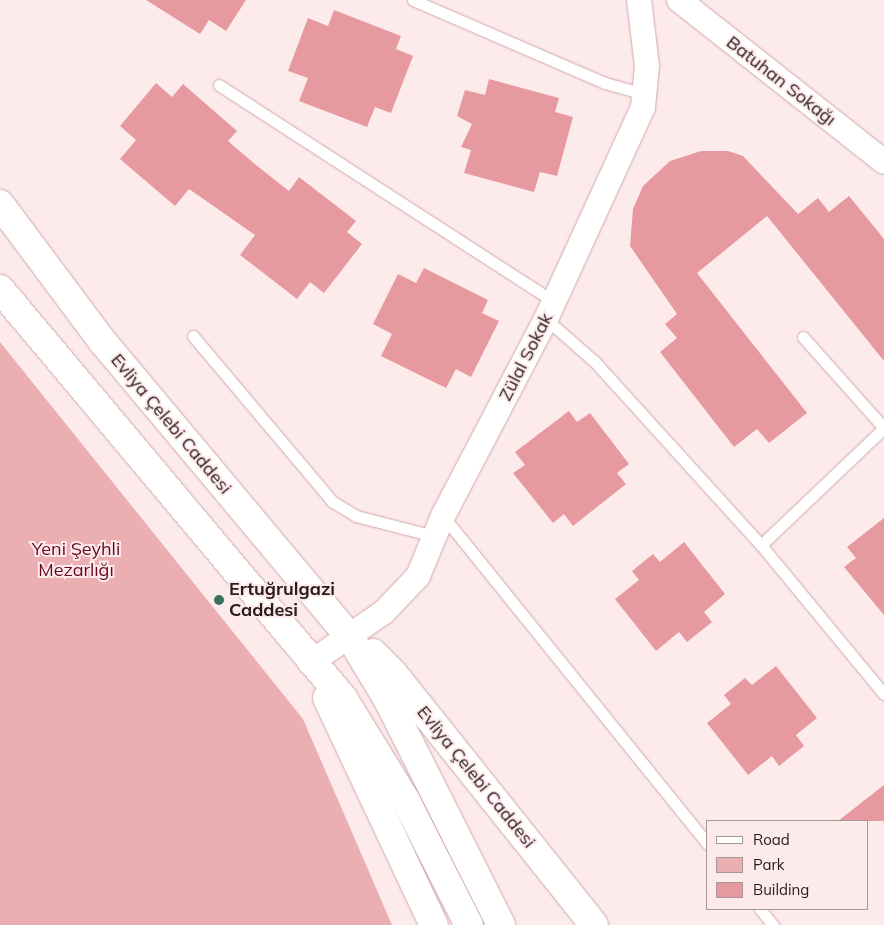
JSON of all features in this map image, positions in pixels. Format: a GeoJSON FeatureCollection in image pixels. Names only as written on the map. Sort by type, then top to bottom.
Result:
{"type":"FeatureCollection","features":[{"type":"Feature","properties":{"kind":"street","name":"Zülal Sokak"},"geometry":{"type":"LineString","coordinates":[[310,663],[384,612],[418,576],[438,526],[550,310],[643,107],[647,66],[640,0]]}},
{"type":"Feature","properties":{"kind":"street","name":"Batuhan Sokağı"},"geometry":{"type":"LineString","coordinates":[[679,0],[884,162]]}},
{"type":"Feature","properties":{"kind":"street","name":"Evliya Çelebi Caddesi"},"geometry":{"type":"LineString","coordinates":[[0,204],[103,342],[350,637],[387,698],[489,897],[501,925]]}},
{"type":"Feature","properties":{"kind":"street"},"geometry":{"type":"LineString","coordinates":[[0,289],[310,663],[328,679],[364,730],[406,801],[466,918]]}},
{"type":"Feature","properties":{"kind":"street","name":"Evliya Çelebi Caddesi"},"geometry":{"type":"LineString","coordinates":[[350,637],[393,673],[594,925]]}},
{"type":"Feature","properties":{"kind":"street"},"geometry":{"type":"LineString","coordinates":[[310,663],[434,925]]}},
{"type":"Feature","properties":{"kind":"lane"},"geometry":{"type":"LineString","coordinates":[[413,0],[596,79],[644,94]]}},
{"type":"Feature","properties":{"kind":"lane"},"geometry":{"type":"LineString","coordinates":[[219,85],[550,310],[761,545],[884,694]]}},
{"type":"Feature","properties":{"kind":"lane"},"geometry":{"type":"LineString","coordinates":[[193,336],[334,502],[356,516],[438,526],[706,842]]}},
{"type":"Feature","properties":{"kind":"lane"},"geometry":{"type":"LineString","coordinates":[[761,545],[884,428],[803,337]]}},
{"type":"Feature","properties":{"kind":"lane"},"geometry":{"type":"LineString","coordinates":[[761,910],[773,925]]}},
{"type":"Feature","properties":{"kind":"green space","name":"Yeni Şeyhli Mezarlığı"},"geometry":{"type":"Polygon","coordinates":[[[0,342],[303,719],[392,925],[0,925],[0,342]]]}},
{"type":"Feature","properties":{"kind":"building"},"geometry":{"type":"Polygon","coordinates":[[[146,0],[246,0],[226,31],[209,20],[200,34],[146,0]]]}},
{"type":"Feature","properties":{"kind":"building"},"geometry":{"type":"Polygon","coordinates":[[[334,10],[401,36],[396,49],[413,56],[391,113],[375,107],[367,127],[299,101],[308,78],[288,71],[308,18],[328,26],[334,10]]]}},
{"type":"Feature","properties":{"kind":"building"},"geometry":{"type":"Polygon","coordinates":[[[489,79],[559,98],[555,112],[573,117],[557,176],[540,172],[534,192],[464,173],[471,150],[461,147],[472,124],[457,116],[465,90],[485,95],[489,79]]]}},
{"type":"Feature","properties":{"kind":"building"},"geometry":{"type":"Polygon","coordinates":[[[156,83],[172,97],[183,84],[237,131],[228,141],[256,165],[289,191],[299,177],[356,221],[347,232],[362,244],[324,293],[310,282],[297,299],[240,255],[255,235],[189,189],[175,206],[120,159],[136,140],[120,126],[156,83]]]}},
{"type":"Feature","properties":{"kind":"building"},"geometry":{"type":"Polygon","coordinates":[[[701,151],[728,151],[743,156],[798,214],[818,198],[829,212],[849,196],[884,239],[884,361],[767,216],[697,273],[807,413],[769,443],[757,429],[734,447],[660,352],[677,338],[665,324],[677,314],[630,246],[633,209],[643,186],[670,161],[701,151]]]}},
{"type":"Feature","properties":{"kind":"building"},"geometry":{"type":"Polygon","coordinates":[[[424,268],[488,300],[482,313],[499,321],[471,377],[456,369],[446,388],[381,356],[392,334],[373,324],[398,274],[416,283],[424,268]]]}},
{"type":"Feature","properties":{"kind":"building"},"geometry":{"type":"Polygon","coordinates":[[[569,411],[577,422],[590,413],[629,464],[617,473],[626,484],[573,526],[564,514],[553,523],[513,473],[525,465],[515,452],[569,411]]]}},
{"type":"Feature","properties":{"kind":"building"},"geometry":{"type":"Polygon","coordinates":[[[884,518],[884,615],[844,567],[856,558],[847,547],[884,518]]]}},
{"type":"Feature","properties":{"kind":"building"},"geometry":{"type":"Polygon","coordinates":[[[684,542],[725,594],[704,612],[712,622],[687,642],[679,632],[656,651],[615,599],[639,580],[632,571],[653,554],[660,562],[684,542]]]}},
{"type":"Feature","properties":{"kind":"building"},"geometry":{"type":"Polygon","coordinates":[[[776,666],[817,718],[796,735],[804,746],[779,766],[772,756],[748,775],[707,723],[731,704],[724,695],[745,678],[752,685],[776,666]]]}},
{"type":"Feature","properties":{"kind":"building"},"geometry":{"type":"Polygon","coordinates":[[[884,785],[884,821],[839,820],[884,785]]]}},
{"type":"Feature","properties":{"kind":"place","name":"Ertuğrulgazi Caddesi"},"geometry":{"type":"Point","coordinates":[219,600]}}]}
